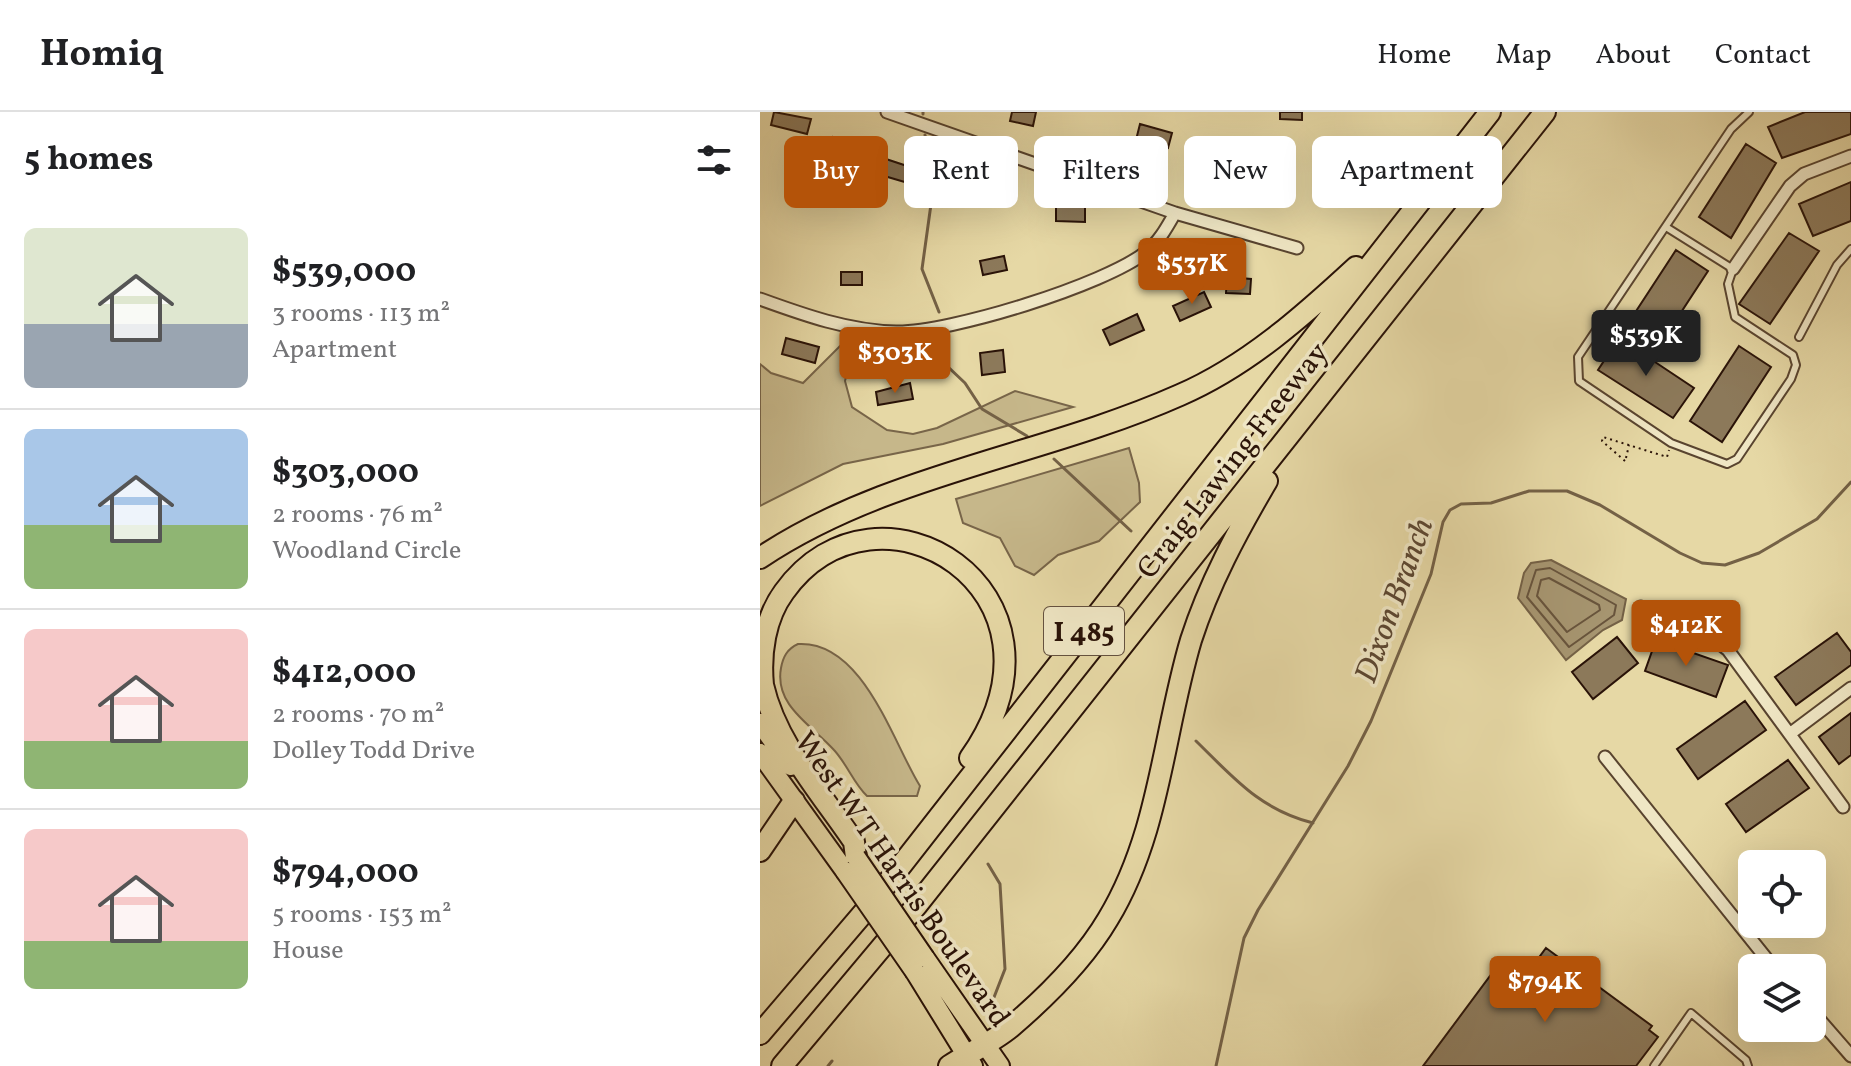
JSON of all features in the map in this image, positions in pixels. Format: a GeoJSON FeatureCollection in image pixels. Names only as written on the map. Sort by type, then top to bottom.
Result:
{"type":"FeatureCollection","features":[{"type":"Feature","properties":{"kind":"highway","name":"Craig Lawing Freeway"},"geometry":{"type":"LineString","coordinates":[[760,1034],[871,904],[1490,112]]}},
{"type":"Feature","properties":{"kind":"highway","name":"Craig Lawing Freeway"},"geometry":{"type":"LineString","coordinates":[[782,1066],[908,916],[1545,112]]}},
{"type":"Feature","properties":{"kind":"highway"},"geometry":{"type":"LineString","coordinates":[[760,558],[849,510],[1088,430],[1182,394],[1277,336],[1403,223]]}},
{"type":"Feature","properties":{"kind":"highway"},"geometry":{"type":"LineString","coordinates":[[963,1063],[984,1043],[1009,1029],[1058,979],[1107,921],[1125,887],[1151,820],[1181,680],[1202,608],[1230,547],[1306,416]]}},
{"type":"Feature","properties":{"kind":"highway"},"geometry":{"type":"LineString","coordinates":[[850,864],[854,842],[783,735],[768,699],[761,669],[766,630],[781,596],[803,571],[836,550],[884,540],[921,545],[937,552],[970,575],[1000,623],[1006,657],[1002,696],[984,738],[950,784],[946,807]]}},
{"type":"Feature","properties":{"kind":"highway"},"geometry":{"type":"LineString","coordinates":[[760,851],[794,801]]}},
{"type":"Feature","properties":{"kind":"main road","name":"West W T Harris Boulevard"},"geometry":{"type":"LineString","coordinates":[[760,723],[884,914],[1000,1066]]}},
{"type":"Feature","properties":{"kind":"main road","name":"West W T Harris Boulevard"},"geometry":{"type":"LineString","coordinates":[[760,753],[794,801],[850,864]]}},
{"type":"Feature","properties":{"kind":"main road","name":"West W T Harris Boulevard"},"geometry":{"type":"LineString","coordinates":[[920,965],[963,1063]]}},
{"type":"Feature","properties":{"kind":"street"},"geometry":{"type":"LineString","coordinates":[[887,112],[1175,213],[1297,248]]}},
{"type":"Feature","properties":{"kind":"street"},"geometry":{"type":"LineString","coordinates":[[1733,269],[1790,186],[1804,174],[1851,156]]}},
{"type":"Feature","properties":{"kind":"street"},"geometry":{"type":"LineString","coordinates":[[760,299],[844,326],[892,332],[920,330],[991,313],[1120,269],[1154,245],[1175,213]]}},
{"type":"Feature","properties":{"kind":"street"},"geometry":{"type":"LineString","coordinates":[[1641,607],[1647,616],[1722,644],[1843,807]]}},
{"type":"Feature","properties":{"kind":"street"},"geometry":{"type":"LineString","coordinates":[[1791,733],[1851,688]]}},
{"type":"Feature","properties":{"kind":"street"},"geometry":{"type":"LineString","coordinates":[[1605,757],[1763,954]]}},
{"type":"Feature","properties":{"kind":"street"},"geometry":{"type":"LineString","coordinates":[[1826,1027],[1851,1056]]}},
{"type":"Feature","properties":{"kind":"lane"},"geometry":{"type":"LineString","coordinates":[[1666,227],[1733,269],[1728,284],[1735,317],[1793,355],[1796,365],[1791,379],[1737,459],[1727,464],[1671,443],[1579,381],[1578,357],[1739,117],[1749,112]]}},
{"type":"Feature","properties":{"kind":"lane"},"geometry":{"type":"LineString","coordinates":[[1799,337],[1837,265],[1851,249]]}},
{"type":"Feature","properties":{"kind":"lane"},"geometry":{"type":"LineString","coordinates":[[1654,1066],[1691,1013],[1746,1060],[1748,1066]]}},
{"type":"Feature","properties":{"kind":"path"},"geometry":{"type":"LineString","coordinates":[[1629,445],[1625,460],[1602,441],[1603,437],[1629,445],[1667,457],[1670,448]]}},
{"type":"Feature","properties":{"kind":"shaded area"},"geometry":{"type":"Polygon","coordinates":[[[840,346],[852,354],[845,381],[852,407],[887,430],[913,434],[937,428],[1015,391],[1073,407],[943,444],[843,464],[760,506],[760,364],[771,373],[803,383],[840,346]]]}},
{"type":"Feature","properties":{"kind":"shaded area"},"geometry":{"type":"Polygon","coordinates":[[[1129,448],[1139,483],[1140,502],[1099,541],[1058,555],[1034,575],[1015,566],[1000,538],[963,523],[956,499],[1129,448]]]}},
{"type":"Feature","properties":{"kind":"shaded area"},"geometry":{"type":"Polygon","coordinates":[[[798,644],[821,647],[841,658],[858,676],[887,721],[920,786],[917,796],[867,796],[834,750],[789,704],[780,681],[781,668],[786,654],[798,644]]]}},
{"type":"Feature","properties":{"kind":"water"},"geometry":{"type":"Polygon","coordinates":[[[1551,560],[1626,599],[1622,620],[1603,630],[1566,660],[1518,598],[1524,573],[1531,563],[1551,560]]]}},
{"type":"Feature","properties":{"kind":"building"},"geometry":{"type":"Polygon","coordinates":[[[774,112],[811,119],[807,134],[771,125],[774,112]]]}},
{"type":"Feature","properties":{"kind":"building"},"geometry":{"type":"Polygon","coordinates":[[[1012,112],[1036,112],[1033,126],[1010,121],[1012,112]]]}},
{"type":"Feature","properties":{"kind":"building"},"geometry":{"type":"Polygon","coordinates":[[[1280,112],[1302,112],[1302,120],[1280,119],[1280,112]]]}},
{"type":"Feature","properties":{"kind":"building"},"geometry":{"type":"Polygon","coordinates":[[[1805,112],[1851,112],[1851,134],[1782,158],[1768,127],[1805,112]]]}},
{"type":"Feature","properties":{"kind":"building"},"geometry":{"type":"Polygon","coordinates":[[[1140,124],[1172,133],[1168,148],[1168,136],[1137,136],[1140,124]]]}},
{"type":"Feature","properties":{"kind":"building"},"geometry":{"type":"Polygon","coordinates":[[[1746,144],[1776,163],[1731,238],[1699,217],[1746,144]]]}},
{"type":"Feature","properties":{"kind":"building"},"geometry":{"type":"Polygon","coordinates":[[[888,160],[904,165],[904,182],[888,177],[888,160]]]}},
{"type":"Feature","properties":{"kind":"building"},"geometry":{"type":"Polygon","coordinates":[[[1851,182],[1851,221],[1813,236],[1799,204],[1851,182]]]}},
{"type":"Feature","properties":{"kind":"building"},"geometry":{"type":"Polygon","coordinates":[[[1056,208],[1085,208],[1085,222],[1056,221],[1056,208]]]}},
{"type":"Feature","properties":{"kind":"building"},"geometry":{"type":"Polygon","coordinates":[[[1789,233],[1819,251],[1770,324],[1739,304],[1789,233]]]}},
{"type":"Feature","properties":{"kind":"building"},"geometry":{"type":"Polygon","coordinates":[[[1676,250],[1708,271],[1659,346],[1627,325],[1676,250]]]}},
{"type":"Feature","properties":{"kind":"building"},"geometry":{"type":"Polygon","coordinates":[[[1004,256],[1007,270],[983,275],[980,261],[1004,256]]]}},
{"type":"Feature","properties":{"kind":"building"},"geometry":{"type":"Polygon","coordinates":[[[841,272],[862,272],[862,285],[841,285],[841,272]]]}},
{"type":"Feature","properties":{"kind":"building"},"geometry":{"type":"Polygon","coordinates":[[[1227,277],[1251,279],[1250,294],[1226,293],[1227,277]]]}},
{"type":"Feature","properties":{"kind":"building"},"geometry":{"type":"Polygon","coordinates":[[[1204,292],[1211,307],[1180,321],[1173,306],[1204,292]]]}},
{"type":"Feature","properties":{"kind":"building"},"geometry":{"type":"Polygon","coordinates":[[[1137,314],[1144,330],[1110,345],[1103,330],[1137,314]]]}},
{"type":"Feature","properties":{"kind":"building"},"geometry":{"type":"Polygon","coordinates":[[[786,338],[819,347],[815,363],[782,354],[786,338]]]}},
{"type":"Feature","properties":{"kind":"building"},"geometry":{"type":"Polygon","coordinates":[[[1619,338],[1694,388],[1673,418],[1598,370],[1619,338]]]}},
{"type":"Feature","properties":{"kind":"building"},"geometry":{"type":"Polygon","coordinates":[[[1739,346],[1771,367],[1722,442],[1690,421],[1739,346]]]}},
{"type":"Feature","properties":{"kind":"building"},"geometry":{"type":"Polygon","coordinates":[[[1003,350],[1005,372],[982,375],[980,353],[1003,350]]]}},
{"type":"Feature","properties":{"kind":"building"},"geometry":{"type":"Polygon","coordinates":[[[910,383],[913,399],[878,405],[876,392],[910,383]]]}},
{"type":"Feature","properties":{"kind":"building"},"geometry":{"type":"Polygon","coordinates":[[[1837,633],[1851,652],[1851,665],[1796,705],[1775,677],[1837,633]]]}},
{"type":"Feature","properties":{"kind":"building"},"geometry":{"type":"Polygon","coordinates":[[[1617,637],[1638,663],[1593,699],[1572,672],[1617,637]]]}},
{"type":"Feature","properties":{"kind":"building"},"geometry":{"type":"Polygon","coordinates":[[[1656,640],[1728,665],[1716,697],[1645,671],[1656,640]]]}},
{"type":"Feature","properties":{"kind":"building"},"geometry":{"type":"Polygon","coordinates":[[[1745,701],[1766,730],[1698,779],[1677,749],[1745,701]]]}},
{"type":"Feature","properties":{"kind":"building"},"geometry":{"type":"Polygon","coordinates":[[[1851,713],[1851,755],[1839,764],[1819,737],[1851,713]]]}},
{"type":"Feature","properties":{"kind":"building"},"geometry":{"type":"Polygon","coordinates":[[[1788,760],[1809,788],[1746,832],[1726,804],[1788,760]]]}},
{"type":"Feature","properties":{"kind":"building"},"geometry":{"type":"Polygon","coordinates":[[[1546,948],[1652,1026],[1649,1030],[1658,1037],[1636,1066],[1423,1066],[1493,972],[1511,985],[1520,972],[1526,975],[1546,948]]]}},
{"type":"Feature","properties":{"kind":"waterway"},"geometry":{"type":"LineString","coordinates":[[925,135],[932,167],[932,197],[922,269],[939,312]]}},
{"type":"Feature","properties":{"kind":"waterway"},"geometry":{"type":"LineString","coordinates":[[944,331],[946,365],[965,383],[982,409],[1027,436]]}},
{"type":"Feature","properties":{"kind":"waterway"},"geometry":{"type":"LineString","coordinates":[[1054,459],[1131,531]]}},
{"type":"Feature","properties":{"kind":"waterway","name":"Dixon Branch"},"geometry":{"type":"LineString","coordinates":[[1216,1066],[1244,938],[1258,910],[1348,766],[1371,721],[1431,574],[1443,522],[1450,510],[1461,504],[1491,503],[1529,491],[1567,491],[1600,505],[1680,553],[1702,563],[1725,565],[1759,553],[1817,519],[1851,482]]}},
{"type":"Feature","properties":{"kind":"waterway"},"geometry":{"type":"LineString","coordinates":[[1196,741],[1235,780],[1262,801],[1313,823]]}},
{"type":"Feature","properties":{"kind":"waterway"},"geometry":{"type":"LineString","coordinates":[[988,864],[1000,884],[1005,969],[991,1005]]}},
{"type":"Feature","properties":{"kind":"waterway"},"geometry":{"type":"LineString","coordinates":[[828,1066],[832,1061]]}}]}
